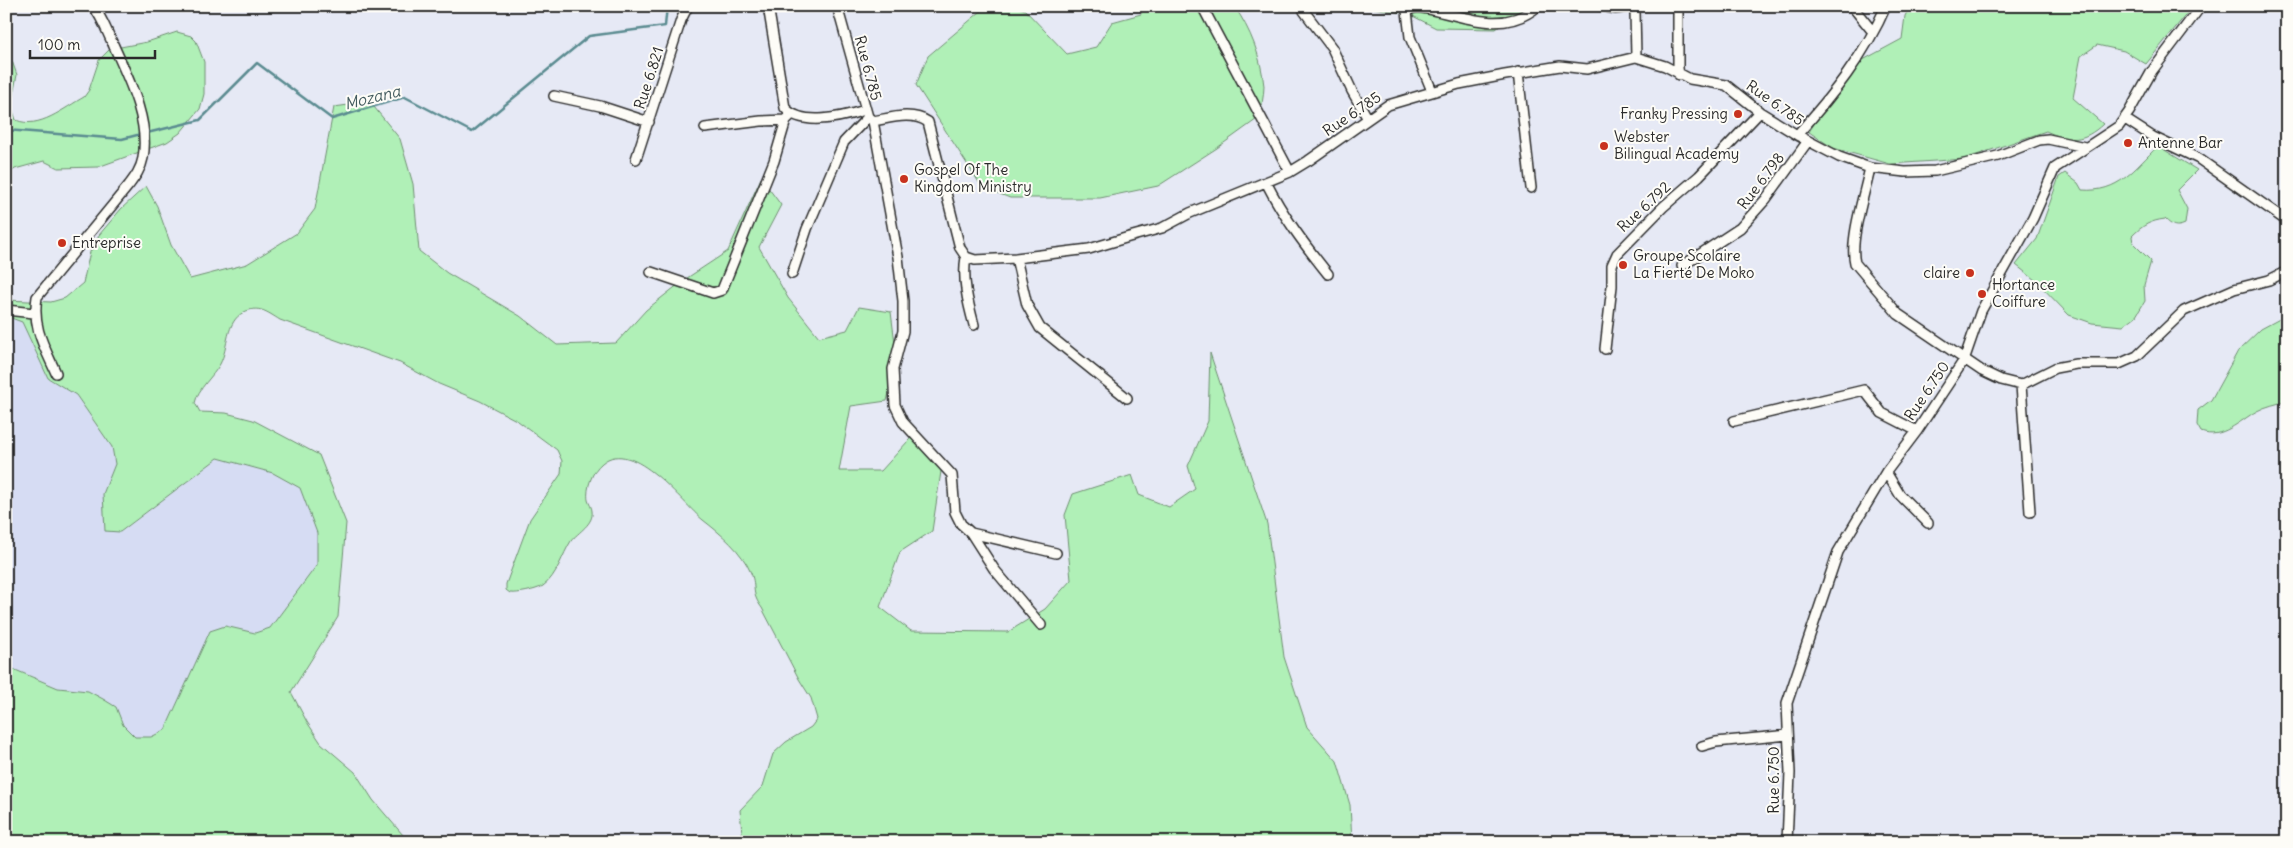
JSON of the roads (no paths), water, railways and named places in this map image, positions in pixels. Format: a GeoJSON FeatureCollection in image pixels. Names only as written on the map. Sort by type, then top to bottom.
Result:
{"type":"FeatureCollection","features":[{"type":"Feature","properties":{"kind":"street"},"geometry":{"type":"LineString","coordinates":[[56,373],[38,331],[34,313],[37,297],[129,186],[141,169],[144,156],[143,136],[137,103],[108,35],[93,6]]}},
{"type":"Feature","properties":{"kind":"street","name":"Rue 6.821"},"geometry":{"type":"LineString","coordinates":[[636,159],[681,20],[688,6]]}},
{"type":"Feature","properties":{"kind":"street"},"geometry":{"type":"LineString","coordinates":[[651,272],[713,293],[722,290],[774,162],[789,117],[785,108],[768,6]]}},
{"type":"Feature","properties":{"kind":"street","name":"Rue 6.785"},"geometry":{"type":"LineString","coordinates":[[837,6],[868,116],[920,117],[928,122],[960,248],[966,257],[975,260],[1016,258],[1089,248],[1162,228],[1290,172],[1388,105],[1432,91],[1518,72],[1560,66],[1587,69],[1636,57],[1665,66],[1679,75],[1726,85],[1760,112],[1797,135],[1839,157],[1870,168],[1905,172],[1935,171],[1998,156],[2039,140],[2048,139],[2085,147]]}},
{"type":"Feature","properties":{"kind":"street"},"geometry":{"type":"LineString","coordinates":[[1202,6],[1290,172]]}},
{"type":"Feature","properties":{"kind":"street"},"geometry":{"type":"LineString","coordinates":[[1432,91],[1410,37],[1406,20],[1407,11],[1413,8],[1424,7],[1484,23],[1507,22],[1538,6]]}},
{"type":"Feature","properties":{"kind":"street"},"geometry":{"type":"LineString","coordinates":[[1601,6],[1615,9],[1630,7],[1635,11],[1636,57]]}},
{"type":"Feature","properties":{"kind":"street"},"geometry":{"type":"LineString","coordinates":[[1678,6],[1679,75]]}},
{"type":"Feature","properties":{"kind":"street"},"geometry":{"type":"LineString","coordinates":[[1852,6],[1873,32]]}},
{"type":"Feature","properties":{"kind":"street"},"geometry":{"type":"LineString","coordinates":[[1797,135],[1829,100],[1860,56],[1886,6]]}},
{"type":"Feature","properties":{"kind":"street","name":"Rue 6.750"},"geometry":{"type":"LineString","coordinates":[[1787,842],[1790,773],[1787,703],[1832,566],[1886,472],[1917,431],[1964,360],[1980,311],[2033,218],[2055,168],[2111,132],[2125,118],[2152,70],[2201,6]]}},
{"type":"Feature","properties":{"kind":"street"},"geometry":{"type":"LineString","coordinates":[[1304,11],[1332,48],[1352,91],[1368,119]]}},
{"type":"Feature","properties":{"kind":"street"},"geometry":{"type":"LineString","coordinates":[[1518,72],[1531,188]]}},
{"type":"Feature","properties":{"kind":"street"},"geometry":{"type":"LineString","coordinates":[[554,96],[600,106],[649,122]]}},
{"type":"Feature","properties":{"kind":"street","name":"Rue 6.792"},"geometry":{"type":"LineString","coordinates":[[1606,349],[1612,265],[1617,254],[1663,207],[1699,176],[1760,112]]}},
{"type":"Feature","properties":{"kind":"street"},"geometry":{"type":"LineString","coordinates":[[705,128],[789,117],[843,118],[868,116]]}},
{"type":"Feature","properties":{"kind":"street"},"geometry":{"type":"LineString","coordinates":[[792,274],[807,229],[844,142],[868,116]]}},
{"type":"Feature","properties":{"kind":"street"},"geometry":{"type":"LineString","coordinates":[[868,116],[898,257],[904,302],[903,330],[893,369],[895,405],[903,422],[952,475],[955,512],[961,524],[971,533],[994,569],[1041,625]]}},
{"type":"Feature","properties":{"kind":"street"},"geometry":{"type":"LineString","coordinates":[[2125,118],[2153,137],[2199,159],[2287,221]]}},
{"type":"Feature","properties":{"kind":"street","name":"Rue 6.798"},"geometry":{"type":"LineString","coordinates":[[1682,266],[1740,228],[1766,199],[1808,141]]}},
{"type":"Feature","properties":{"kind":"street"},"geometry":{"type":"LineString","coordinates":[[1870,168],[1855,240],[1853,256],[1855,264],[1898,314],[1964,360],[2001,380],[2021,384],[2055,368],[2076,364],[2119,364],[2137,356],[2184,311],[2234,289],[2268,280],[2287,271]]}},
{"type":"Feature","properties":{"kind":"street"},"geometry":{"type":"LineString","coordinates":[[1266,182],[1297,236],[1328,274]]}},
{"type":"Feature","properties":{"kind":"street"},"geometry":{"type":"LineString","coordinates":[[966,257],[964,268],[968,304],[974,325]]}},
{"type":"Feature","properties":{"kind":"street"},"geometry":{"type":"LineString","coordinates":[[1016,258],[1027,305],[1040,328],[1127,398]]}},
{"type":"Feature","properties":{"kind":"street"},"geometry":{"type":"LineString","coordinates":[[6,310],[34,313]]}},
{"type":"Feature","properties":{"kind":"street"},"geometry":{"type":"LineString","coordinates":[[2021,384],[2030,512]]}},
{"type":"Feature","properties":{"kind":"street"},"geometry":{"type":"LineString","coordinates":[[1734,421],[1864,390],[1882,413],[1917,431]]}},
{"type":"Feature","properties":{"kind":"street"},"geometry":{"type":"LineString","coordinates":[[1886,472],[1900,495],[1928,523]]}},
{"type":"Feature","properties":{"kind":"street"},"geometry":{"type":"LineString","coordinates":[[971,533],[1056,553]]}},
{"type":"Feature","properties":{"kind":"street"},"geometry":{"type":"LineString","coordinates":[[1702,746],[1716,742],[1788,735]]}},
{"type":"Feature","properties":{"kind":"waterway","name":"Mozana"},"geometry":{"type":"LineString","coordinates":[[147,133],[200,120],[257,63],[332,119],[405,97],[472,132],[589,36],[665,26],[667,6]]}},
{"type":"Feature","properties":{"kind":"waterway","name":"Mozana"},"geometry":{"type":"LineString","coordinates":[[6,130],[122,139],[141,134]]}},
{"type":"Feature","properties":{"kind":"place","name":"Franky Pressing"},"geometry":{"type":"Point","coordinates":[1738,114]}},
{"type":"Feature","properties":{"kind":"place","name":"Antenne Bar"},"geometry":{"type":"Point","coordinates":[2128,143]}},
{"type":"Feature","properties":{"kind":"place","name":"Webster Bilingual Academy"},"geometry":{"type":"Point","coordinates":[1604,146]}},
{"type":"Feature","properties":{"kind":"place","name":"Gospel Of The Kingdom Ministry"},"geometry":{"type":"Point","coordinates":[904,179]}},
{"type":"Feature","properties":{"kind":"place","name":"Entreprise"},"geometry":{"type":"Point","coordinates":[62,243]}},
{"type":"Feature","properties":{"kind":"place","name":"Groupe Scolaire La Fierté De Moko"},"geometry":{"type":"Point","coordinates":[1623,265]}},
{"type":"Feature","properties":{"kind":"place","name":"claire"},"geometry":{"type":"Point","coordinates":[1970,273]}},
{"type":"Feature","properties":{"kind":"place","name":"Hortance Coiffure"},"geometry":{"type":"Point","coordinates":[1982,294]}}]}
